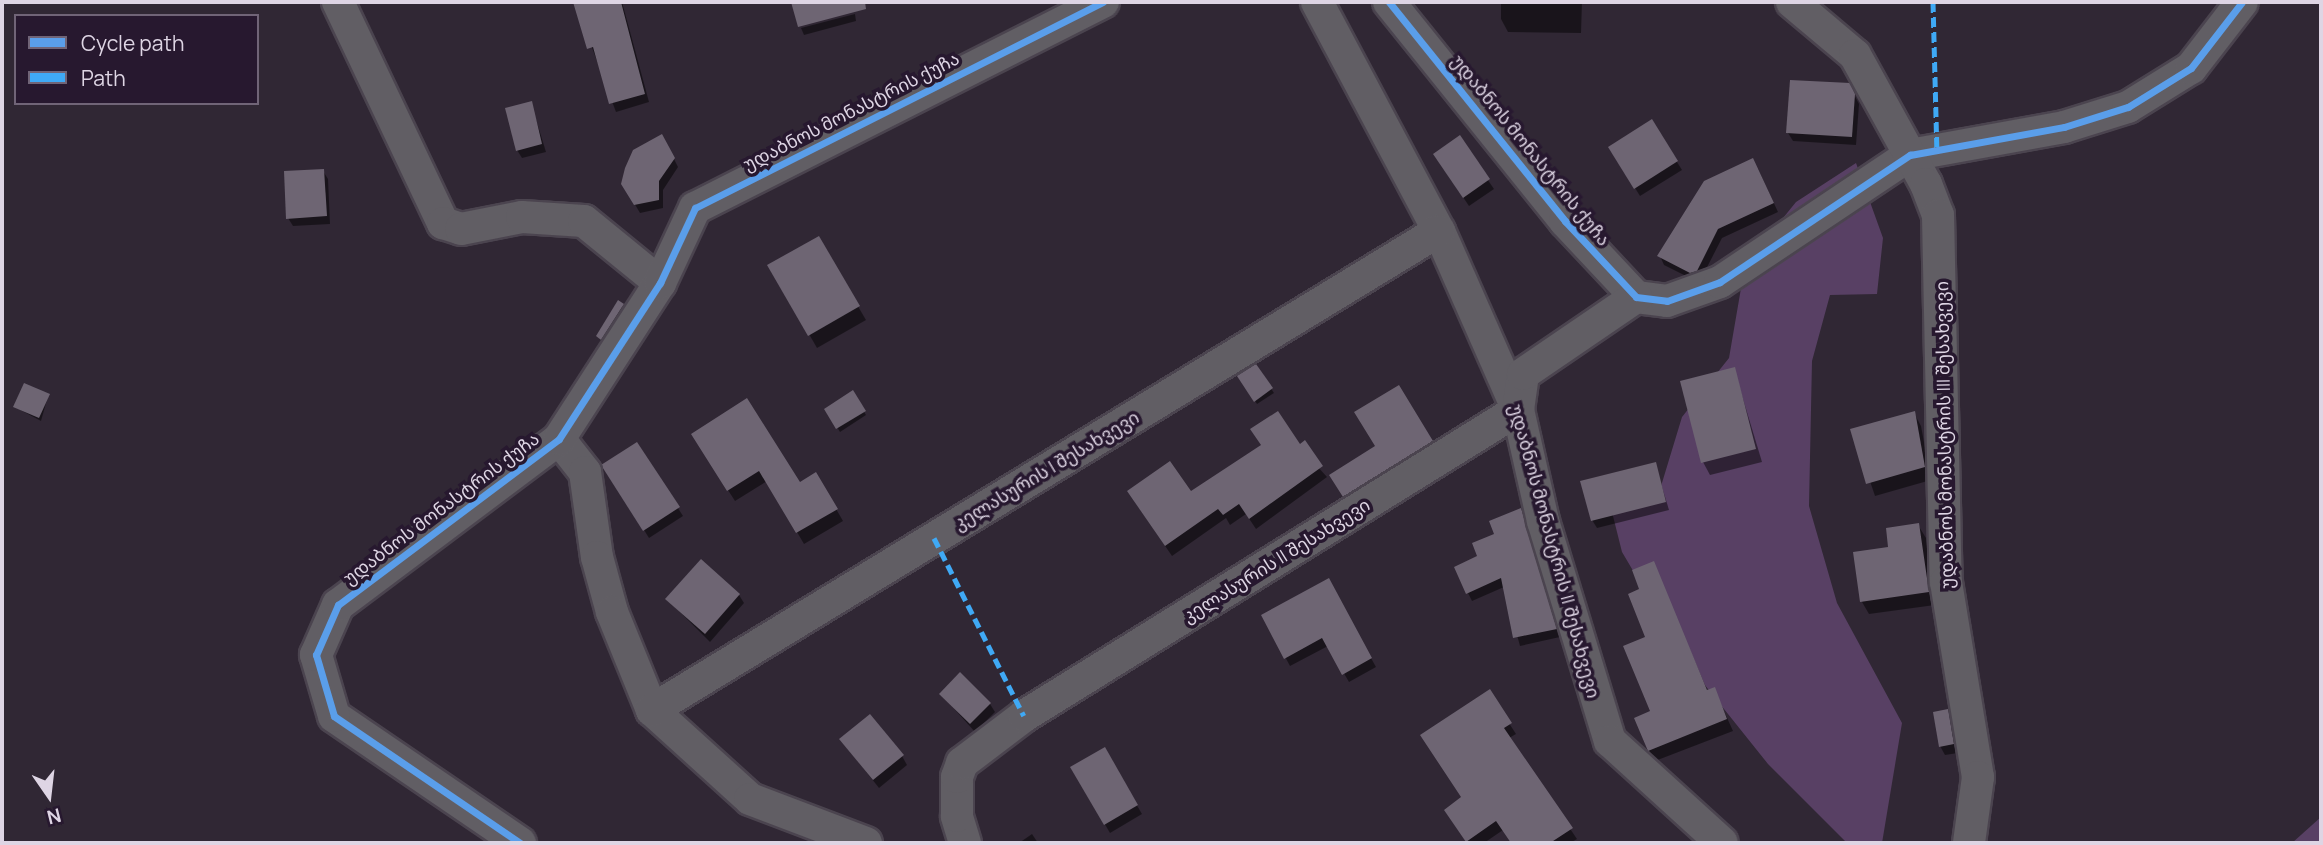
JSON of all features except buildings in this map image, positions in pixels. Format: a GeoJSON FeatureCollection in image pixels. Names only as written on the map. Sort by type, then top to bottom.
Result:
{"type":"FeatureCollection","features":[{"type":"Feature","properties":{"kind":"street"},"geometry":{"type":"LineString","coordinates":[[338,2],[443,223],[461,229],[522,217],[584,221],[660,283]]}},
{"type":"Feature","properties":{"kind":"street","name":"უდაბნოს მონასტრის ქუჩა"},"geometry":{"type":"LineString","coordinates":[[520,843],[334,716],[316,655],[338,605],[559,439],[660,283],[695,208],[1103,2]]}},
{"type":"Feature","properties":{"kind":"street","name":"უდაბნოს მონასტრის II შესახვევი"},"geometry":{"type":"LineString","coordinates":[[1317,2],[1439,231],[1518,410],[1543,521],[1610,741],[1722,843]]}},
{"type":"Feature","properties":{"kind":"street","name":"უდაბნოს მონასტრის ქუჩა"},"geometry":{"type":"LineString","coordinates":[[1389,2],[1565,221],[1636,298]]}},
{"type":"Feature","properties":{"kind":"street","name":"უდაბნოს მონასტრის III შესახვევი"},"geometry":{"type":"LineString","coordinates":[[1792,2],[1854,55],[1910,155],[1938,215],[1946,582],[1978,777],[1969,843]]}},
{"type":"Feature","properties":{"kind":"street"},"geometry":{"type":"LineString","coordinates":[[1518,410],[1523,374],[1636,298],[1667,300],[1720,282],[1910,155],[2064,127],[2128,107],[2191,68],[2242,2]]}},
{"type":"Feature","properties":{"kind":"street","name":"კელასურის I შესახვევი"},"geometry":{"type":"LineString","coordinates":[[653,709],[1439,231]]}},
{"type":"Feature","properties":{"kind":"street","name":"კელასურის II შესახვევი"},"geometry":{"type":"LineString","coordinates":[[965,843],[957,816],[957,778],[969,758],[1024,716],[1518,410]]}},
{"type":"Feature","properties":{"kind":"street"},"geometry":{"type":"LineString","coordinates":[[559,439],[585,472],[597,557],[612,612],[653,709],[750,799],[866,843]]}},
{"type":"Feature","properties":{"kind":"shaded area"},"geometry":{"type":"Polygon","coordinates":[[[1856,163],[1883,238],[1877,294],[1830,295],[1812,361],[1809,506],[1837,603],[1902,723],[1882,843],[1847,843],[1768,764],[1688,664],[1622,552],[1611,508],[1658,496],[1682,417],[1729,358],[1745,265],[1796,202],[1856,163]]]}},
{"type":"Feature","properties":{"kind":"shaded area"},"geometry":{"type":"Polygon","coordinates":[[[2321,817],[2321,843],[2292,843],[2321,817]]]}},
{"type":"Feature","properties":{"kind":"marked path"},"geometry":{"type":"LineString","coordinates":[[1933,2],[1937,152]]}},
{"type":"Feature","properties":{"kind":"marked path"},"geometry":{"type":"LineString","coordinates":[[934,538],[1024,716]]}},
{"type":"Feature","properties":{"kind":"cycle path"},"geometry":{"type":"LineString","coordinates":[[520,843],[334,716],[316,655],[338,605],[559,439],[660,283],[695,208],[1103,2]]}},
{"type":"Feature","properties":{"kind":"cycle path"},"geometry":{"type":"LineString","coordinates":[[1389,2],[1565,221],[1636,297],[1667,301],[1720,282],[1910,155],[2064,127],[2128,107],[2191,68],[2242,2]]}}]}
